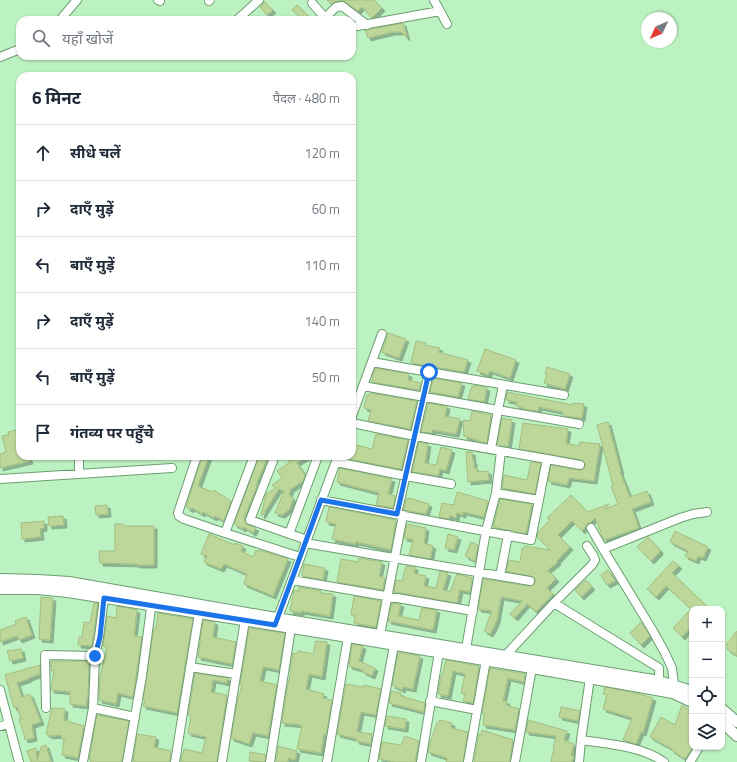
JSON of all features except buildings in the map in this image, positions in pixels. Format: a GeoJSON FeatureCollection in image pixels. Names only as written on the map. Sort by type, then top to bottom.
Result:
{"type":"FeatureCollection","features":[{"type":"Feature","properties":{"kind":"main road"},"geometry":{"type":"LineString","coordinates":[[0,578],[69,582],[198,613],[245,620],[276,622],[291,628],[394,644],[590,678],[673,693],[689,701]]}},
{"type":"Feature","properties":{"kind":"main road"},"geometry":{"type":"LineString","coordinates":[[0,589],[38,589],[104,598],[152,601],[276,622],[380,635],[466,649],[659,681],[689,690]]}},
{"type":"Feature","properties":{"kind":"main road"},"geometry":{"type":"LineString","coordinates":[[725,712],[737,722]]}},
{"type":"Feature","properties":{"kind":"main road"},"geometry":{"type":"LineString","coordinates":[[725,725],[737,736]]}},
{"type":"Feature","properties":{"kind":"street"},"geometry":{"type":"LineString","coordinates":[[63,16],[76,0]]}},
{"type":"Feature","properties":{"kind":"street"},"geometry":{"type":"LineString","coordinates":[[241,16],[259,0]]}},
{"type":"Feature","properties":{"kind":"street"},"geometry":{"type":"LineString","coordinates":[[434,0],[447,24]]}},
{"type":"Feature","properties":{"kind":"street"},"geometry":{"type":"LineString","coordinates":[[312,1],[324,16]]}},
{"type":"Feature","properties":{"kind":"street"},"geometry":{"type":"LineString","coordinates":[[328,16],[336,7],[342,6],[355,16]]}},
{"type":"Feature","properties":{"kind":"street"},"geometry":{"type":"LineString","coordinates":[[356,26],[440,11]]}},
{"type":"Feature","properties":{"kind":"street"},"geometry":{"type":"LineString","coordinates":[[356,17],[366,25]]}},
{"type":"Feature","properties":{"kind":"street"},"geometry":{"type":"LineString","coordinates":[[0,57],[16,51]]}},
{"type":"Feature","properties":{"kind":"street"},"geometry":{"type":"LineString","coordinates":[[356,405],[382,334]]}},
{"type":"Feature","properties":{"kind":"street"},"geometry":{"type":"LineString","coordinates":[[372,362],[564,395]]}},
{"type":"Feature","properties":{"kind":"street"},"geometry":{"type":"LineString","coordinates":[[380,635],[394,558],[406,476],[429,372]]}},
{"type":"Feature","properties":{"kind":"street"},"geometry":{"type":"LineString","coordinates":[[491,449],[503,385]]}},
{"type":"Feature","properties":{"kind":"street"},"geometry":{"type":"LineString","coordinates":[[363,386],[579,424]]}},
{"type":"Feature","properties":{"kind":"street"},"geometry":{"type":"LineString","coordinates":[[356,424],[415,436],[580,465]]}},
{"type":"Feature","properties":{"kind":"street"},"geometry":{"type":"LineString","coordinates":[[466,649],[486,531],[496,493],[501,451]]}},
{"type":"Feature","properties":{"kind":"street"},"geometry":{"type":"LineString","coordinates":[[321,500],[531,540],[547,459]]}},
{"type":"Feature","properties":{"kind":"street"},"geometry":{"type":"LineString","coordinates":[[79,460],[79,474]]}},
{"type":"Feature","properties":{"kind":"street"},"geometry":{"type":"LineString","coordinates":[[196,460],[178,513],[179,516],[225,533],[300,557]]}},
{"type":"Feature","properties":{"kind":"street"},"geometry":{"type":"LineString","coordinates":[[225,533],[252,460]]}},
{"type":"Feature","properties":{"kind":"street"},"geometry":{"type":"LineString","coordinates":[[289,534],[317,460]]}},
{"type":"Feature","properties":{"kind":"street"},"geometry":{"type":"LineString","coordinates":[[276,622],[337,460]]}},
{"type":"Feature","properties":{"kind":"street"},"geometry":{"type":"LineString","coordinates":[[341,460],[406,476],[452,484]]}},
{"type":"Feature","properties":{"kind":"street"},"geometry":{"type":"LineString","coordinates":[[273,461],[250,520],[289,534],[306,542],[530,581]]}},
{"type":"Feature","properties":{"kind":"street"},"geometry":{"type":"LineString","coordinates":[[0,479],[172,468]]}},
{"type":"Feature","properties":{"kind":"street"},"geometry":{"type":"LineString","coordinates":[[496,493],[539,500]]}},
{"type":"Feature","properties":{"kind":"street"},"geometry":{"type":"LineString","coordinates":[[603,549],[680,518],[707,512]]}},
{"type":"Feature","properties":{"kind":"street"},"geometry":{"type":"LineString","coordinates":[[591,528],[665,653],[672,668],[674,685]]}},
{"type":"Feature","properties":{"kind":"street"},"geometry":{"type":"LineString","coordinates":[[500,576],[508,535]]}},
{"type":"Feature","properties":{"kind":"street"},"geometry":{"type":"LineString","coordinates":[[505,656],[554,603],[592,565],[595,560],[587,546]]}},
{"type":"Feature","properties":{"kind":"street"},"geometry":{"type":"LineString","coordinates":[[292,580],[472,611]]}},
{"type":"Feature","properties":{"kind":"street"},"geometry":{"type":"LineString","coordinates":[[82,762],[93,708],[95,656],[100,637],[104,598]]}},
{"type":"Feature","properties":{"kind":"street"},"geometry":{"type":"LineString","coordinates":[[127,762],[142,676],[152,601]]}},
{"type":"Feature","properties":{"kind":"street"},"geometry":{"type":"LineString","coordinates":[[554,603],[659,668],[659,681]]}},
{"type":"Feature","properties":{"kind":"street"},"geometry":{"type":"LineString","coordinates":[[175,762],[198,613]]}},
{"type":"Feature","properties":{"kind":"street"},"geometry":{"type":"LineString","coordinates":[[222,762],[245,620]]}},
{"type":"Feature","properties":{"kind":"street"},"geometry":{"type":"LineString","coordinates":[[270,762],[291,628]]}},
{"type":"Feature","properties":{"kind":"street"},"geometry":{"type":"LineString","coordinates":[[327,762],[348,637]]}},
{"type":"Feature","properties":{"kind":"street"},"geometry":{"type":"LineString","coordinates":[[373,762],[394,644]]}},
{"type":"Feature","properties":{"kind":"street"},"geometry":{"type":"LineString","coordinates":[[420,762],[439,652]]}},
{"type":"Feature","properties":{"kind":"street"},"geometry":{"type":"LineString","coordinates":[[46,708],[45,655],[95,656]]}},
{"type":"Feature","properties":{"kind":"street"},"geometry":{"type":"LineString","coordinates":[[468,762],[486,660]]}},
{"type":"Feature","properties":{"kind":"street"},"geometry":{"type":"LineString","coordinates":[[190,667],[236,674]]}},
{"type":"Feature","properties":{"kind":"street"},"geometry":{"type":"LineString","coordinates":[[515,762],[532,668]]}},
{"type":"Feature","properties":{"kind":"street"},"geometry":{"type":"LineString","coordinates":[[579,762],[590,678]]}},
{"type":"Feature","properties":{"kind":"street"},"geometry":{"type":"LineString","coordinates":[[0,690],[19,762]]}},
{"type":"Feature","properties":{"kind":"street"},"geometry":{"type":"LineString","coordinates":[[430,701],[477,710]]}},
{"type":"Feature","properties":{"kind":"street"},"geometry":{"type":"LineString","coordinates":[[93,708],[135,717]]}},
{"type":"Feature","properties":{"kind":"street"},"geometry":{"type":"LineString","coordinates":[[0,726],[9,724]]}},
{"type":"Feature","properties":{"kind":"street"},"geometry":{"type":"LineString","coordinates":[[581,740],[634,749],[658,757],[664,762]]}},
{"type":"Feature","properties":{"kind":"street"},"geometry":{"type":"LineString","coordinates":[[690,762],[697,750]]}},
{"type":"Feature","properties":{"kind":"route"},"geometry":{"type":"LineString","coordinates":[[95,656],[100,637],[104,598],[275,625],[321,500],[397,514],[429,372]]}}]}
